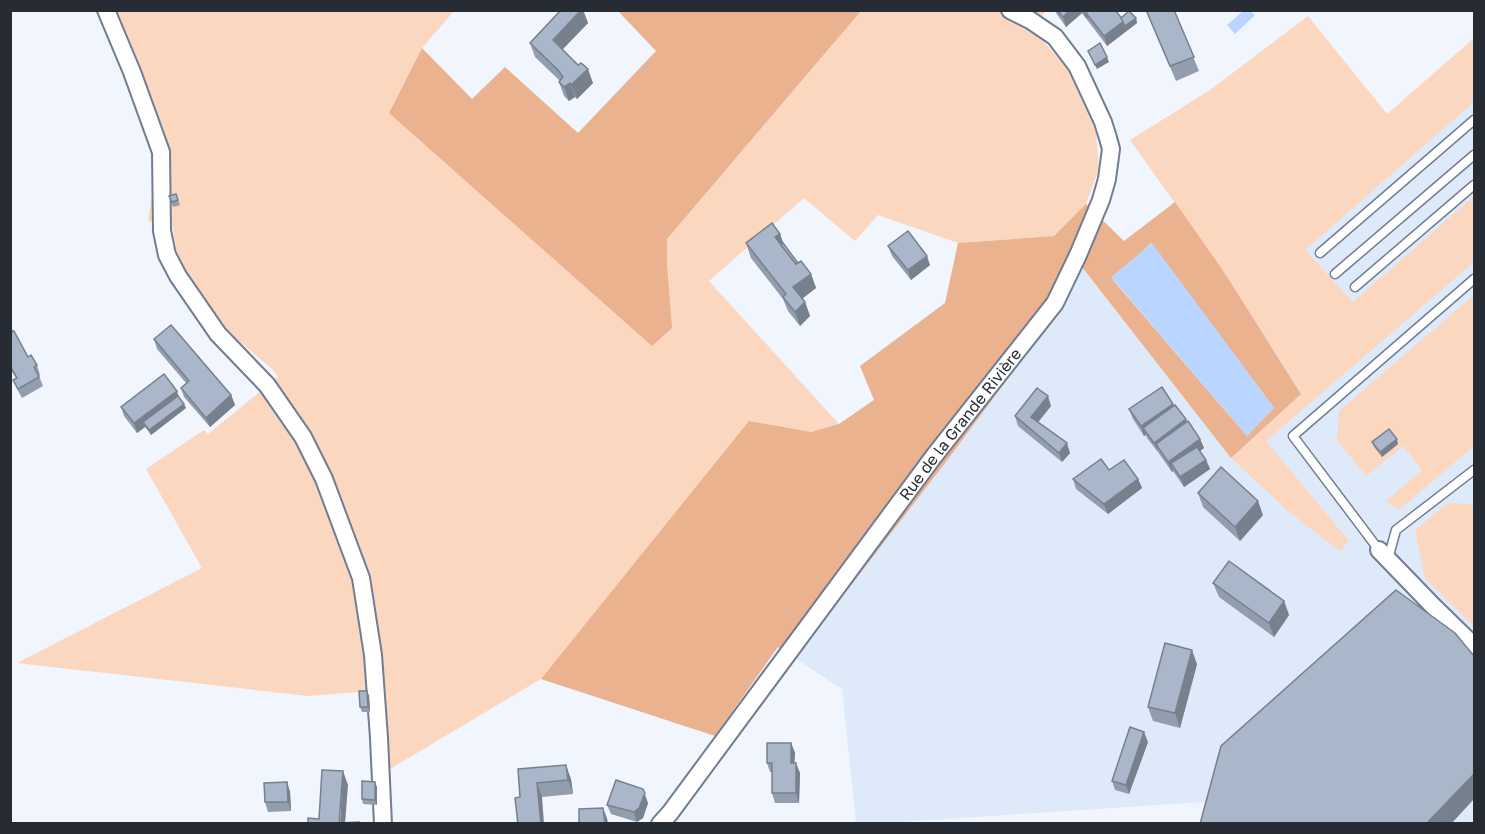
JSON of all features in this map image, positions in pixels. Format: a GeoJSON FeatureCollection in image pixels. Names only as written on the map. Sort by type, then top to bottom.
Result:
{"type":"FeatureCollection","features":[{"type":"Feature","properties":{"kind":"street"},"geometry":{"type":"LineString","coordinates":[[106,10],[132,72],[161,152],[162,231],[167,255],[178,276],[218,334],[267,385],[303,437],[324,479],[361,578],[373,655],[383,824]]}},
{"type":"Feature","properties":{"kind":"street","name":"Rue de la Grande Rivière"},"geometry":{"type":"LineString","coordinates":[[660,824],[934,456],[1054,303],[1078,255],[1101,200],[1107,179],[1110,149],[1108,138],[1077,66],[1054,37],[1030,20],[1010,10]]}},
{"type":"Feature","properties":{"kind":"street"},"geometry":{"type":"LineString","coordinates":[[1383,555],[1474,646]]}},
{"type":"Feature","properties":{"kind":"lane"},"geometry":{"type":"LineString","coordinates":[[1320,253],[1474,120]]}},
{"type":"Feature","properties":{"kind":"lane"},"geometry":{"type":"LineString","coordinates":[[1335,274],[1474,155]]}},
{"type":"Feature","properties":{"kind":"lane"},"geometry":{"type":"LineString","coordinates":[[1355,286],[1474,185]]}},
{"type":"Feature","properties":{"kind":"lane"},"geometry":{"type":"LineString","coordinates":[[1474,279],[1293,435],[1383,555],[1396,530],[1474,470]]}},
{"type":"Feature","properties":{"kind":"shaded area"},"geometry":{"type":"Polygon","coordinates":[[[95,11],[454,11],[422,48],[389,113],[667,265],[667,239],[861,11],[1045,11],[1035,32],[1066,67],[1096,132],[1099,169],[1086,204],[1054,236],[958,243],[878,215],[855,241],[804,198],[709,281],[839,424],[811,432],[749,422],[541,679],[390,769],[385,690],[308,696],[17,663],[202,568],[146,469],[204,430],[208,434],[278,377],[272,369],[220,325],[178,260],[172,225],[148,221],[157,161],[116,54],[95,11]]]}},
{"type":"Feature","properties":{"kind":"shaded area"},"geometry":{"type":"Polygon","coordinates":[[[618,11],[861,11],[667,239],[672,328],[652,346],[389,113],[422,48],[472,99],[505,67],[578,133],[656,51],[618,11]]]}},
{"type":"Feature","properties":{"kind":"shaded area"},"geometry":{"type":"Polygon","coordinates":[[[1308,16],[1387,114],[1474,38],[1474,102],[1305,250],[1353,302],[1474,196],[1474,262],[1266,441],[1349,541],[1340,551],[1289,512],[1231,458],[1301,393],[1224,272],[1130,140],[1210,90],[1308,16]]]}},
{"type":"Feature","properties":{"kind":"shaded area"},"geometry":{"type":"Polygon","coordinates":[[[1474,38],[1474,823],[1204,823],[1204,802],[856,823],[842,689],[795,658],[1034,343],[1082,267],[1232,458],[1224,272],[1474,38]]]}},
{"type":"Feature","properties":{"kind":"shaded area"},"geometry":{"type":"Polygon","coordinates":[[[1175,202],[1224,272],[1301,394],[1231,458],[1082,267],[1034,343],[795,658],[778,647],[715,736],[541,679],[749,421],[811,432],[839,424],[874,400],[860,366],[945,303],[958,243],[1054,236],[1086,204],[1124,241],[1175,202]],[[1151,243],[1113,280],[1247,436],[1274,408],[1151,243]]]}},
{"type":"Feature","properties":{"kind":"shaded area"},"geometry":{"type":"Polygon","coordinates":[[[1474,295],[1474,446],[1400,509],[1386,501],[1422,470],[1403,446],[1366,476],[1337,440],[1339,411],[1474,295]]]}},
{"type":"Feature","properties":{"kind":"shaded area"},"geometry":{"type":"Polygon","coordinates":[[[1448,503],[1474,504],[1474,626],[1425,578],[1415,530],[1448,503]]]}},
{"type":"Feature","properties":{"kind":"water"},"geometry":{"type":"Polygon","coordinates":[[[1243,11],[1250,11],[1255,15],[1235,34],[1227,25],[1243,11]]]}},
{"type":"Feature","properties":{"kind":"water"},"geometry":{"type":"Polygon","coordinates":[[[1152,243],[1274,408],[1247,436],[1111,277],[1152,243]]]}},
{"type":"Feature","properties":{"kind":"building"},"geometry":{"type":"Polygon","coordinates":[[[561,10],[581,10],[553,40],[578,65],[581,63],[588,69],[571,85],[570,83],[564,87],[559,82],[563,77],[558,70],[530,43],[561,10]]]}},
{"type":"Feature","properties":{"kind":"building"},"geometry":{"type":"Polygon","coordinates":[[[1057,10],[1070,10],[1063,17],[1057,10]]]}},
{"type":"Feature","properties":{"kind":"building"},"geometry":{"type":"Polygon","coordinates":[[[1089,10],[1115,10],[1124,21],[1104,36],[1086,13],[1089,10]]]}},
{"type":"Feature","properties":{"kind":"building"},"geometry":{"type":"Polygon","coordinates":[[[1146,10],[1174,10],[1194,57],[1170,66],[1146,10]]]}},
{"type":"Feature","properties":{"kind":"building"},"geometry":{"type":"Polygon","coordinates":[[[1129,11],[1136,18],[1125,26],[1121,18],[1129,11]]]}},
{"type":"Feature","properties":{"kind":"building"},"geometry":{"type":"Polygon","coordinates":[[[1100,43],[1107,57],[1095,65],[1088,51],[1100,43]]]}},
{"type":"Feature","properties":{"kind":"building"},"geometry":{"type":"Polygon","coordinates":[[[176,194],[178,200],[172,202],[169,196],[176,194]]]}},
{"type":"Feature","properties":{"kind":"building"},"geometry":{"type":"Polygon","coordinates":[[[772,223],[780,234],[775,237],[796,264],[801,261],[811,274],[793,287],[805,302],[795,312],[783,297],[786,294],[746,243],[772,223]]]}},
{"type":"Feature","properties":{"kind":"building"},"geometry":{"type":"Polygon","coordinates":[[[908,231],[927,256],[908,270],[888,246],[908,231]]]}},
{"type":"Feature","properties":{"kind":"building"},"geometry":{"type":"Polygon","coordinates":[[[783,243],[798,263],[796,264],[781,245],[783,243]]]}},
{"type":"Feature","properties":{"kind":"building"},"geometry":{"type":"Polygon","coordinates":[[[171,325],[231,395],[206,418],[181,388],[189,381],[154,339],[171,325]]]}},
{"type":"Feature","properties":{"kind":"building"},"geometry":{"type":"Polygon","coordinates":[[[14,331],[28,357],[31,355],[37,365],[34,367],[39,377],[18,389],[13,380],[17,378],[10,366],[10,333],[14,331]]]}},
{"type":"Feature","properties":{"kind":"building"},"geometry":{"type":"Polygon","coordinates":[[[164,374],[177,391],[134,423],[121,407],[164,374]]]}},
{"type":"Feature","properties":{"kind":"building"},"geometry":{"type":"Polygon","coordinates":[[[1162,387],[1173,404],[1141,426],[1129,409],[1162,387]]]}},
{"type":"Feature","properties":{"kind":"building"},"geometry":{"type":"Polygon","coordinates":[[[1037,388],[1048,396],[1031,417],[1067,443],[1059,453],[1015,416],[1037,388]]]}},
{"type":"Feature","properties":{"kind":"building"},"geometry":{"type":"Polygon","coordinates":[[[178,396],[184,404],[149,430],[143,422],[178,396]]]}},
{"type":"Feature","properties":{"kind":"building"},"geometry":{"type":"Polygon","coordinates":[[[1175,405],[1186,419],[1154,443],[1143,428],[1175,405]]]}},
{"type":"Feature","properties":{"kind":"building"},"geometry":{"type":"Polygon","coordinates":[[[1188,421],[1200,439],[1168,462],[1156,444],[1188,421]]]}},
{"type":"Feature","properties":{"kind":"building"},"geometry":{"type":"Polygon","coordinates":[[[1389,429],[1397,439],[1380,452],[1372,442],[1389,429]]]}},
{"type":"Feature","properties":{"kind":"building"},"geometry":{"type":"Polygon","coordinates":[[[1197,447],[1206,460],[1180,477],[1171,463],[1197,447]]]}},
{"type":"Feature","properties":{"kind":"building"},"geometry":{"type":"Polygon","coordinates":[[[1101,459],[1109,470],[1124,460],[1138,479],[1104,504],[1073,479],[1101,459]]]}},
{"type":"Feature","properties":{"kind":"building"},"geometry":{"type":"Polygon","coordinates":[[[1221,467],[1258,501],[1235,527],[1198,493],[1221,467]]]}},
{"type":"Feature","properties":{"kind":"building"},"geometry":{"type":"Polygon","coordinates":[[[1229,561],[1284,601],[1269,623],[1213,583],[1229,561]]]}},
{"type":"Feature","properties":{"kind":"building"},"geometry":{"type":"Polygon","coordinates":[[[1396,590],[1455,633],[1474,656],[1474,774],[1426,824],[1200,824],[1221,746],[1396,590]]]}},
{"type":"Feature","properties":{"kind":"building"},"geometry":{"type":"Polygon","coordinates":[[[1165,643],[1192,650],[1175,713],[1148,707],[1165,643]]]}},
{"type":"Feature","properties":{"kind":"building"},"geometry":{"type":"Polygon","coordinates":[[[359,691],[367,691],[368,707],[360,707],[359,691]]]}},
{"type":"Feature","properties":{"kind":"building"},"geometry":{"type":"Polygon","coordinates":[[[1130,727],[1144,732],[1126,785],[1112,781],[1130,727]]]}},
{"type":"Feature","properties":{"kind":"building"},"geometry":{"type":"Polygon","coordinates":[[[767,743],[791,743],[791,763],[796,763],[796,793],[772,793],[772,763],[767,763],[767,743]]]}},
{"type":"Feature","properties":{"kind":"building"},"geometry":{"type":"Polygon","coordinates":[[[566,765],[568,780],[537,783],[541,824],[518,824],[515,798],[520,797],[518,769],[566,765]]]}},
{"type":"Feature","properties":{"kind":"building"},"geometry":{"type":"Polygon","coordinates":[[[322,770],[343,771],[339,823],[359,822],[359,824],[308,824],[308,818],[319,819],[322,770]]]}},
{"type":"Feature","properties":{"kind":"building"},"geometry":{"type":"Polygon","coordinates":[[[616,780],[643,789],[645,793],[639,808],[634,812],[607,805],[616,780]]]}},
{"type":"Feature","properties":{"kind":"building"},"geometry":{"type":"Polygon","coordinates":[[[362,781],[375,782],[375,800],[362,799],[362,781]]]}},
{"type":"Feature","properties":{"kind":"building"},"geometry":{"type":"Polygon","coordinates":[[[287,782],[288,802],[265,802],[264,783],[287,782]]]}},
{"type":"Feature","properties":{"kind":"building"},"geometry":{"type":"Polygon","coordinates":[[[603,808],[605,824],[579,824],[579,809],[603,808]]]}}]}
